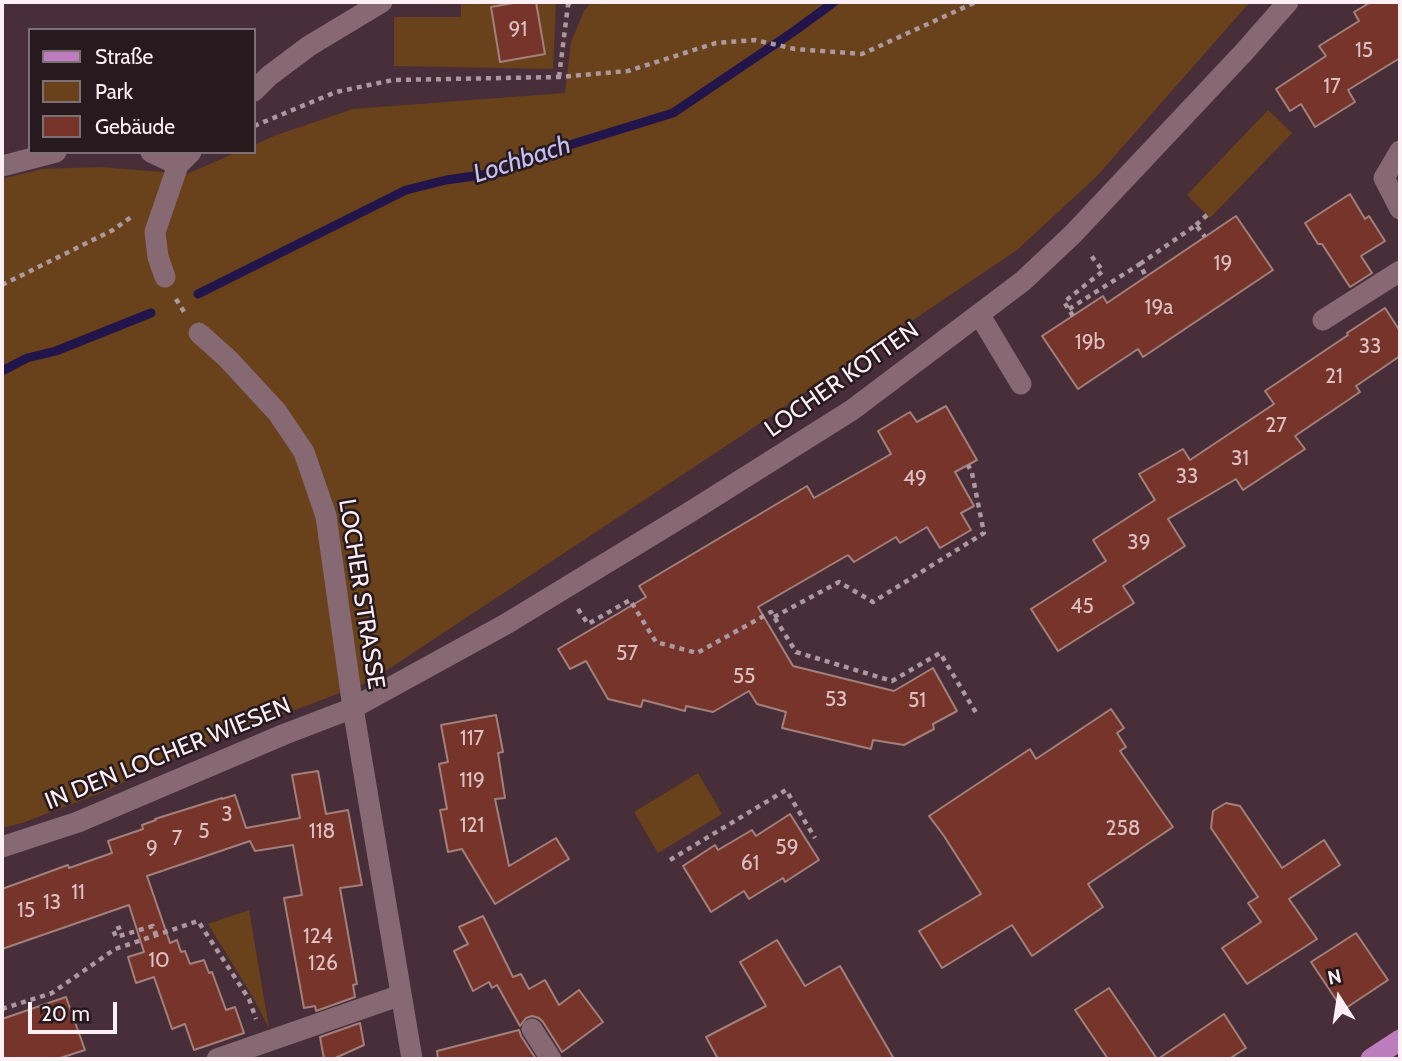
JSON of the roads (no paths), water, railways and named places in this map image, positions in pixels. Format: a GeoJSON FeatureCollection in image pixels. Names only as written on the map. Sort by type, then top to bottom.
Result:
{"type":"FeatureCollection","features":[{"type":"Feature","properties":{"kind":"main road"},"geometry":{"type":"LineString","coordinates":[[1371,1059],[1400,1040]]}},
{"type":"Feature","properties":{"kind":"street"},"geometry":{"type":"LineString","coordinates":[[256,89],[309,46],[382,2]]}},
{"type":"Feature","properties":{"kind":"street","name":"LOCHER KOTTEN"},"geometry":{"type":"LineString","coordinates":[[353,708],[506,624],[852,410],[1023,281],[1073,234],[1288,2]]}},
{"type":"Feature","properties":{"kind":"street"},"geometry":{"type":"LineString","coordinates":[[1400,151],[1384,178],[1400,209]]}},
{"type":"Feature","properties":{"kind":"street"},"geometry":{"type":"LineString","coordinates":[[2,166],[48,154]]}},
{"type":"Feature","properties":{"kind":"street"},"geometry":{"type":"LineString","coordinates":[[160,154],[184,159],[155,232],[158,257],[165,277]]}},
{"type":"Feature","properties":{"kind":"street"},"geometry":{"type":"LineString","coordinates":[[1323,320],[1400,271]]}},
{"type":"Feature","properties":{"kind":"street"},"geometry":{"type":"LineString","coordinates":[[979,314],[1021,384]]}},
{"type":"Feature","properties":{"kind":"street","name":"LOCHER STRASSE"},"geometry":{"type":"LineString","coordinates":[[199,333],[228,359],[276,412],[303,452],[326,516],[353,708],[412,1059]]}},
{"type":"Feature","properties":{"kind":"street","name":"IN DEN LOCHER WIESEN"},"geometry":{"type":"LineString","coordinates":[[2,847],[78,822],[353,708]]}},
{"type":"Feature","properties":{"kind":"street"},"geometry":{"type":"LineString","coordinates":[[217,1059],[401,995]]}},
{"type":"Feature","properties":{"kind":"street"},"geometry":{"type":"LineString","coordinates":[[532,1029],[551,1059]]}},
{"type":"Feature","properties":{"kind":"waterway","name":"Lochbach"},"geometry":{"type":"LineString","coordinates":[[198,294],[406,190],[446,180],[502,172],[550,151],[673,113],[834,2]]}},
{"type":"Feature","properties":{"kind":"waterway","name":"Lochbach"},"geometry":{"type":"LineString","coordinates":[[2,371],[27,358],[56,351],[151,313]]}}]}
